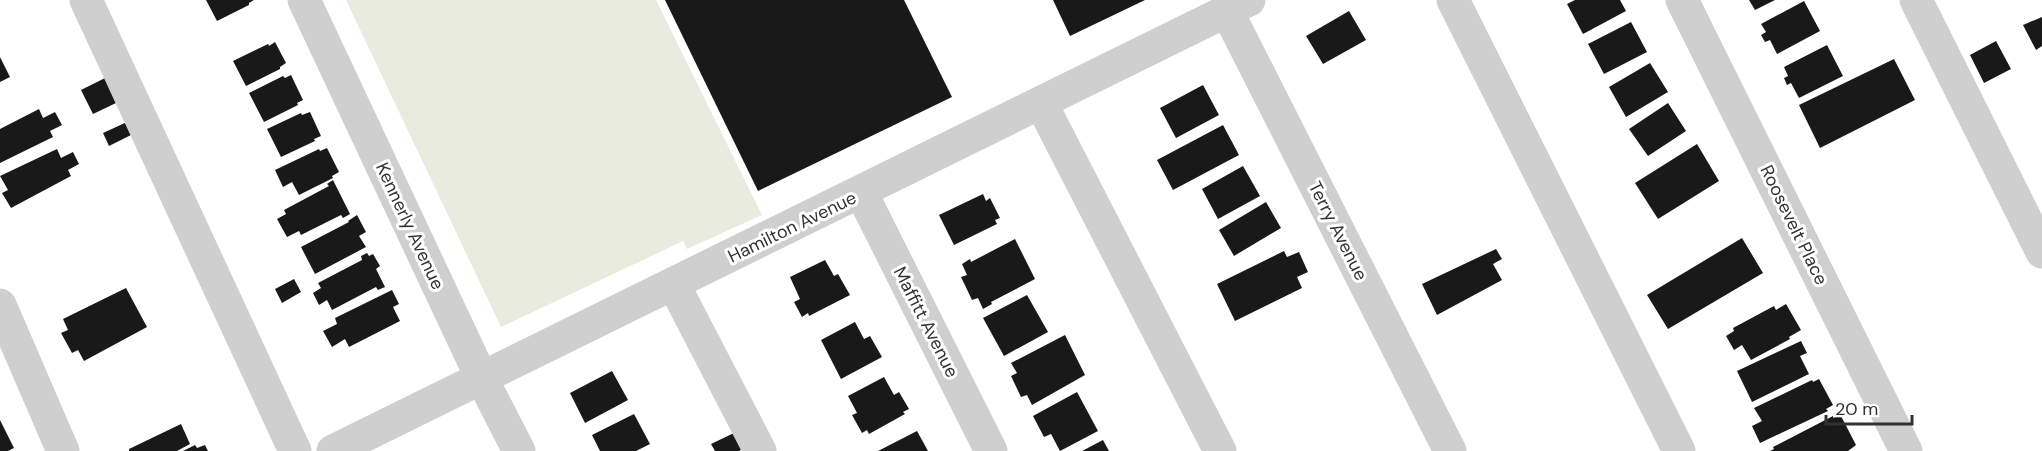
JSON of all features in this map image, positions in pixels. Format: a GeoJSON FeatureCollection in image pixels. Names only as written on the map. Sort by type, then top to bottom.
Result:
{"type":"FeatureCollection","features":[{"type":"Feature","properties":{"kind":"street"},"geometry":{"type":"LineString","coordinates":[[86,0],[294,451]]}},
{"type":"Feature","properties":{"kind":"street","name":"Kennerly Avenue"},"geometry":{"type":"LineString","coordinates":[[304,0],[482,379],[519,451]]}},
{"type":"Feature","properties":{"kind":"street"},"geometry":{"type":"LineString","coordinates":[[1453,0],[1679,451]]}},
{"type":"Feature","properties":{"kind":"street","name":"Roosevelt Place"},"geometry":{"type":"LineString","coordinates":[[1682,0],[1906,451]]}},
{"type":"Feature","properties":{"kind":"street"},"geometry":{"type":"LineString","coordinates":[[1916,0],[2042,252]]}},
{"type":"Feature","properties":{"kind":"street","name":"Hamilton Avenue"},"geometry":{"type":"LineString","coordinates":[[333,451],[1238,6]]}},
{"type":"Feature","properties":{"kind":"street","name":"Terry Avenue"},"geometry":{"type":"LineString","coordinates":[[1238,6],[1450,451]]}},
{"type":"Feature","properties":{"kind":"street"},"geometry":{"type":"LineString","coordinates":[[1041,103],[1220,451]]}},
{"type":"Feature","properties":{"kind":"street","name":"Maffitt Avenue"},"geometry":{"type":"LineString","coordinates":[[861,192],[991,451]]}},
{"type":"Feature","properties":{"kind":"street"},"geometry":{"type":"LineString","coordinates":[[674,285],[760,451]]}},
{"type":"Feature","properties":{"kind":"street"},"geometry":{"type":"LineString","coordinates":[[0,305],[63,451]]}},
{"type":"Feature","properties":{"kind":"shaded area"},"geometry":{"type":"Polygon","coordinates":[[[346,0],[656,0],[762,215],[687,249],[683,241],[501,327],[346,0]]]}},
{"type":"Feature","properties":{"kind":"building"},"geometry":{"type":"Polygon","coordinates":[[[206,0],[254,0],[249,5],[217,21],[206,0]]]}},
{"type":"Feature","properties":{"kind":"building"},"geometry":{"type":"Polygon","coordinates":[[[665,0],[904,0],[952,97],[758,191],[665,0]]]}},
{"type":"Feature","properties":{"kind":"building"},"geometry":{"type":"Polygon","coordinates":[[[1053,0],[1145,0],[1070,36],[1053,0]]]}},
{"type":"Feature","properties":{"kind":"building"},"geometry":{"type":"Polygon","coordinates":[[[1575,0],[1620,0],[1626,11],[1583,34],[1567,4],[1575,0]]]}},
{"type":"Feature","properties":{"kind":"building"},"geometry":{"type":"Polygon","coordinates":[[[1749,0],[1775,0],[1755,10],[1749,0]]]}},
{"type":"Feature","properties":{"kind":"building"},"geometry":{"type":"Polygon","coordinates":[[[1804,1],[1820,31],[1777,54],[1770,40],[1765,42],[1761,35],[1766,32],[1761,24],[1804,1]]]}},
{"type":"Feature","properties":{"kind":"building"},"geometry":{"type":"Polygon","coordinates":[[[1349,11],[1366,40],[1323,64],[1306,36],[1349,11]]]}},
{"type":"Feature","properties":{"kind":"building"},"geometry":{"type":"Polygon","coordinates":[[[2042,17],[2042,46],[2036,50],[2023,25],[2042,17]]]}},
{"type":"Feature","properties":{"kind":"building"},"geometry":{"type":"Polygon","coordinates":[[[1631,22],[1647,52],[1604,74],[1588,44],[1631,22]]]}},
{"type":"Feature","properties":{"kind":"building"},"geometry":{"type":"Polygon","coordinates":[[[1996,41],[2011,69],[1984,83],[1970,55],[1996,41]]]}},
{"type":"Feature","properties":{"kind":"building"},"geometry":{"type":"Polygon","coordinates":[[[275,42],[286,63],[280,69],[246,86],[233,61],[275,42]]]}},
{"type":"Feature","properties":{"kind":"building"},"geometry":{"type":"Polygon","coordinates":[[[1827,45],[1843,76],[1799,98],[1791,83],[1787,85],[1784,78],[1788,76],[1784,67],[1827,45]]]}},
{"type":"Feature","properties":{"kind":"building"},"geometry":{"type":"Polygon","coordinates":[[[0,57],[10,77],[0,82],[0,57]]]}},
{"type":"Feature","properties":{"kind":"building"},"geometry":{"type":"Polygon","coordinates":[[[1894,59],[1915,100],[1820,148],[1799,105],[1894,59]]]}},
{"type":"Feature","properties":{"kind":"building"},"geometry":{"type":"Polygon","coordinates":[[[1650,63],[1668,92],[1626,117],[1609,87],[1650,63]]]}},
{"type":"Feature","properties":{"kind":"building"},"geometry":{"type":"Polygon","coordinates":[[[291,75],[303,100],[297,103],[298,105],[264,122],[249,93],[283,76],[285,78],[291,75]]]}},
{"type":"Feature","properties":{"kind":"building"},"geometry":{"type":"Polygon","coordinates":[[[105,78],[116,103],[93,114],[81,90],[105,78]]]}},
{"type":"Feature","properties":{"kind":"building"},"geometry":{"type":"Polygon","coordinates":[[[1203,85],[1219,115],[1176,138],[1160,108],[1203,85]]]}},
{"type":"Feature","properties":{"kind":"building"},"geometry":{"type":"Polygon","coordinates":[[[1668,103],[1686,131],[1648,156],[1629,129],[1668,103]]]}},
{"type":"Feature","properties":{"kind":"building"},"geometry":{"type":"Polygon","coordinates":[[[39,109],[43,118],[55,112],[62,125],[50,131],[53,137],[0,163],[0,129],[39,109]]]}},
{"type":"Feature","properties":{"kind":"building"},"geometry":{"type":"Polygon","coordinates":[[[310,112],[321,136],[281,157],[267,129],[301,113],[302,115],[310,112]]]}},
{"type":"Feature","properties":{"kind":"building"},"geometry":{"type":"Polygon","coordinates":[[[127,122],[133,134],[109,146],[103,133],[127,122]]]}},
{"type":"Feature","properties":{"kind":"building"},"geometry":{"type":"Polygon","coordinates":[[[1223,125],[1239,155],[1173,190],[1157,160],[1223,125]]]}},
{"type":"Feature","properties":{"kind":"building"},"geometry":{"type":"Polygon","coordinates":[[[1697,144],[1719,181],[1658,219],[1635,183],[1697,144]]]}},
{"type":"Feature","properties":{"kind":"building"},"geometry":{"type":"Polygon","coordinates":[[[327,148],[339,172],[332,176],[333,178],[299,195],[292,182],[283,187],[275,170],[319,149],[320,151],[327,148]]]}},
{"type":"Feature","properties":{"kind":"building"},"geometry":{"type":"Polygon","coordinates":[[[57,149],[61,158],[73,152],[79,164],[68,170],[71,176],[11,208],[2,193],[8,190],[0,176],[57,149]]]}},
{"type":"Feature","properties":{"kind":"building"},"geometry":{"type":"Polygon","coordinates":[[[1243,166],[1260,196],[1218,219],[1202,189],[1243,166]]]}},
{"type":"Feature","properties":{"kind":"building"},"geometry":{"type":"Polygon","coordinates":[[[333,180],[350,214],[343,218],[341,215],[301,235],[299,231],[287,237],[277,219],[286,214],[284,210],[329,186],[327,184],[333,180]]]}},
{"type":"Feature","properties":{"kind":"building"},"geometry":{"type":"Polygon","coordinates":[[[983,194],[986,201],[990,198],[1000,218],[995,220],[997,224],[954,245],[939,215],[983,194]]]}},
{"type":"Feature","properties":{"kind":"building"},"geometry":{"type":"Polygon","coordinates":[[[1266,202],[1281,228],[1234,256],[1219,230],[1266,202]]]}},
{"type":"Feature","properties":{"kind":"building"},"geometry":{"type":"Polygon","coordinates":[[[357,215],[366,232],[359,236],[366,247],[315,274],[301,247],[349,222],[357,215]]]}},
{"type":"Feature","properties":{"kind":"building"},"geometry":{"type":"Polygon","coordinates":[[[1742,238],[1763,273],[1668,329],[1647,295],[1742,238]]]}},
{"type":"Feature","properties":{"kind":"building"},"geometry":{"type":"Polygon","coordinates":[[[1015,239],[1035,279],[991,302],[992,304],[983,309],[978,298],[972,300],[961,277],[967,275],[962,264],[970,259],[971,262],[1015,239]]]}},
{"type":"Feature","properties":{"kind":"building"},"geometry":{"type":"Polygon","coordinates":[[[1496,249],[1502,259],[1493,264],[1502,280],[1437,315],[1422,284],[1496,249]]]}},
{"type":"Feature","properties":{"kind":"building"},"geometry":{"type":"Polygon","coordinates":[[[1284,251],[1287,257],[1299,252],[1308,272],[1297,277],[1302,288],[1235,321],[1217,284],[1284,251]]]}},
{"type":"Feature","properties":{"kind":"building"},"geometry":{"type":"Polygon","coordinates":[[[367,253],[369,256],[373,254],[380,266],[376,269],[385,287],[378,290],[376,287],[332,310],[327,300],[319,305],[313,293],[321,288],[318,283],[362,260],[361,256],[367,253]]]}},
{"type":"Feature","properties":{"kind":"building"},"geometry":{"type":"Polygon","coordinates":[[[825,260],[834,276],[838,274],[850,295],[809,316],[808,313],[802,317],[794,302],[800,299],[790,277],[825,260]]]}},
{"type":"Feature","properties":{"kind":"building"},"geometry":{"type":"Polygon","coordinates":[[[294,279],[301,292],[282,303],[275,289],[294,279]]]}},
{"type":"Feature","properties":{"kind":"building"},"geometry":{"type":"Polygon","coordinates":[[[126,288],[147,327],[84,361],[78,350],[72,353],[61,333],[68,330],[63,319],[126,288]]]}},
{"type":"Feature","properties":{"kind":"building"},"geometry":{"type":"Polygon","coordinates":[[[392,290],[399,304],[393,307],[400,321],[349,347],[345,339],[332,347],[323,331],[337,324],[335,318],[392,290]]]}},
{"type":"Feature","properties":{"kind":"building"},"geometry":{"type":"Polygon","coordinates":[[[1027,295],[1048,332],[1004,356],[983,318],[1027,295]]]}},
{"type":"Feature","properties":{"kind":"building"},"geometry":{"type":"Polygon","coordinates":[[[1786,304],[1801,330],[1789,337],[1790,339],[1751,360],[1742,345],[1734,350],[1726,336],[1734,331],[1733,328],[1774,306],[1776,310],[1786,304]]]}},
{"type":"Feature","properties":{"kind":"building"},"geometry":{"type":"Polygon","coordinates":[[[855,322],[864,339],[870,336],[882,357],[841,379],[821,340],[855,322]]]}},
{"type":"Feature","properties":{"kind":"building"},"geometry":{"type":"Polygon","coordinates":[[[1065,335],[1085,375],[1032,405],[1027,395],[1021,397],[1011,376],[1017,373],[1011,363],[1065,335]]]}},
{"type":"Feature","properties":{"kind":"building"},"geometry":{"type":"Polygon","coordinates":[[[1801,341],[1807,353],[1800,356],[1809,374],[1752,402],[1737,371],[1801,341]]]}},
{"type":"Feature","properties":{"kind":"building"},"geometry":{"type":"Polygon","coordinates":[[[612,371],[628,400],[585,423],[570,393],[612,371]]]}},
{"type":"Feature","properties":{"kind":"building"},"geometry":{"type":"Polygon","coordinates":[[[884,377],[894,395],[899,392],[909,409],[903,412],[905,414],[869,434],[867,430],[862,433],[852,415],[857,413],[848,396],[884,377]]]}},
{"type":"Feature","properties":{"kind":"building"},"geometry":{"type":"Polygon","coordinates":[[[1819,379],[1833,405],[1826,409],[1828,411],[1760,443],[1752,426],[1762,421],[1754,408],[1812,380],[1813,382],[1819,379]]]}},
{"type":"Feature","properties":{"kind":"building"},"geometry":{"type":"Polygon","coordinates":[[[1077,392],[1098,431],[1060,451],[1051,434],[1044,437],[1033,416],[1077,392]]]}},
{"type":"Feature","properties":{"kind":"building"},"geometry":{"type":"Polygon","coordinates":[[[634,414],[650,444],[636,451],[600,451],[592,435],[634,414]]]}},
{"type":"Feature","properties":{"kind":"building"},"geometry":{"type":"Polygon","coordinates":[[[1840,414],[1856,445],[1848,451],[1770,451],[1774,449],[1773,447],[1840,414]]]}},
{"type":"Feature","properties":{"kind":"building"},"geometry":{"type":"Polygon","coordinates":[[[0,420],[14,448],[8,451],[0,451],[0,420]]]}},
{"type":"Feature","properties":{"kind":"building"},"geometry":{"type":"Polygon","coordinates":[[[181,424],[190,444],[177,451],[129,451],[129,449],[181,424]]]}},
{"type":"Feature","properties":{"kind":"building"},"geometry":{"type":"Polygon","coordinates":[[[917,431],[928,451],[878,451],[917,431]]]}},
{"type":"Feature","properties":{"kind":"building"},"geometry":{"type":"Polygon","coordinates":[[[736,432],[744,448],[739,451],[715,451],[711,444],[736,432]]]}},
{"type":"Feature","properties":{"kind":"building"},"geometry":{"type":"Polygon","coordinates":[[[1103,440],[1109,451],[1082,451],[1103,440]]]}},
{"type":"Feature","properties":{"kind":"building"},"geometry":{"type":"Polygon","coordinates":[[[195,445],[197,448],[205,445],[208,451],[183,451],[195,445]]]}}]}
